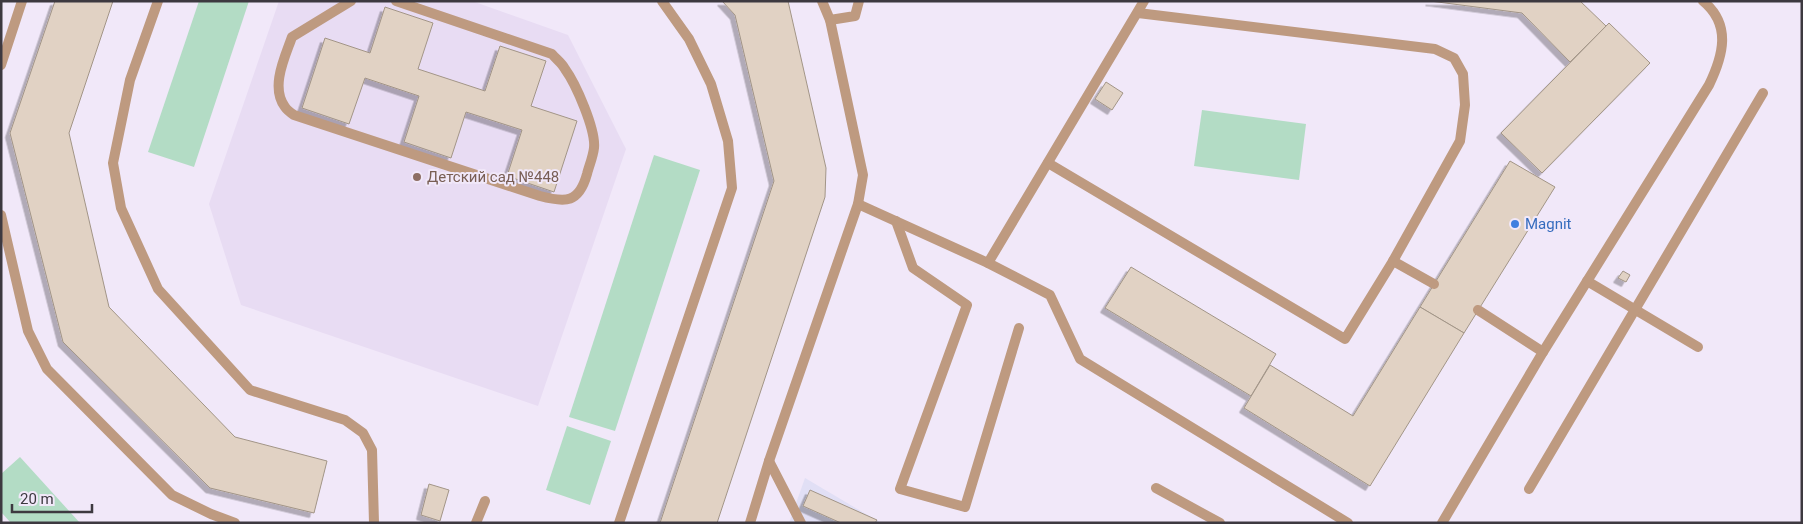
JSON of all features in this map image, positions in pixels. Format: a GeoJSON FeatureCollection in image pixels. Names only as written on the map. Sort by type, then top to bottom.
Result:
{"type":"FeatureCollection","features":[{"type":"Feature","properties":{"kind":"lane"},"geometry":{"type":"LineString","coordinates":[[1,65],[22,1]]}},
{"type":"Feature","properties":{"kind":"lane"},"geometry":{"type":"LineString","coordinates":[[158,1],[130,80],[113,163],[121,208],[158,289],[250,390],[344,420],[363,433],[372,450],[374,523]]}},
{"type":"Feature","properties":{"kind":"lane"},"geometry":{"type":"LineString","coordinates":[[351,1],[292,37],[279,78],[279,94],[284,107],[294,115],[540,196],[558,201],[571,199],[577,195],[584,183],[594,148],[592,130],[585,110],[565,69],[552,54],[396,1]]}},
{"type":"Feature","properties":{"kind":"lane"},"geometry":{"type":"LineString","coordinates":[[620,523],[732,188],[728,142],[711,84],[689,39],[662,1]]}},
{"type":"Feature","properties":{"kind":"lane"},"geometry":{"type":"LineString","coordinates":[[750,523],[769,461],[858,204],[863,175],[830,20],[822,1]]}},
{"type":"Feature","properties":{"kind":"lane"},"geometry":{"type":"LineString","coordinates":[[830,20],[855,16],[859,1]]}},
{"type":"Feature","properties":{"kind":"lane"},"geometry":{"type":"LineString","coordinates":[[988,263],[1144,1]]}},
{"type":"Feature","properties":{"kind":"lane"},"geometry":{"type":"LineString","coordinates":[[1442,523],[1543,352],[1704,93],[1719,65],[1723,42],[1720,24],[1709,6],[1703,1]]}},
{"type":"Feature","properties":{"kind":"lane"},"geometry":{"type":"LineString","coordinates":[[1048,163],[1345,339],[1393,261],[1460,142],[1465,105],[1463,74],[1454,58],[1435,49],[1138,13]]}},
{"type":"Feature","properties":{"kind":"lane"},"geometry":{"type":"LineString","coordinates":[[1529,490],[1634,309],[1763,94]]}},
{"type":"Feature","properties":{"kind":"lane"},"geometry":{"type":"LineString","coordinates":[[858,204],[988,263],[1050,295],[1080,359],[1348,523]]}},
{"type":"Feature","properties":{"kind":"lane"},"geometry":{"type":"LineString","coordinates":[[1,215],[28,331],[48,369],[172,495],[211,514],[235,523]]}},
{"type":"Feature","properties":{"kind":"lane"},"geometry":{"type":"LineString","coordinates":[[896,221],[913,268],[967,305],[900,489],[965,507],[1019,328]]}},
{"type":"Feature","properties":{"kind":"lane"},"geometry":{"type":"LineString","coordinates":[[1393,261],[1434,284]]}},
{"type":"Feature","properties":{"kind":"lane"},"geometry":{"type":"LineString","coordinates":[[1587,281],[1698,347]]}},
{"type":"Feature","properties":{"kind":"lane"},"geometry":{"type":"LineString","coordinates":[[1478,310],[1543,352]]}},
{"type":"Feature","properties":{"kind":"lane"},"geometry":{"type":"LineString","coordinates":[[769,461],[801,523]]}},
{"type":"Feature","properties":{"kind":"lane"},"geometry":{"type":"LineString","coordinates":[[1156,488],[1220,523]]}},
{"type":"Feature","properties":{"kind":"lane"},"geometry":{"type":"LineString","coordinates":[[476,523],[485,501]]}},
{"type":"Feature","properties":{"kind":"shaded area","name":"Детский сад №448"},"geometry":{"type":"Polygon","coordinates":[[[279,1],[472,1],[568,35],[626,149],[538,406],[241,305],[209,204],[279,1]]]}},
{"type":"Feature","properties":{"kind":"shaded area"},"geometry":{"type":"Polygon","coordinates":[[[805,478],[881,523],[789,523],[805,478]]]}},
{"type":"Feature","properties":{"kind":"green space"},"geometry":{"type":"Polygon","coordinates":[[[199,1],[249,1],[194,167],[148,152],[199,1]]]}},
{"type":"Feature","properties":{"kind":"green space"},"geometry":{"type":"Polygon","coordinates":[[[1202,110],[1306,124],[1299,180],[1194,166],[1202,110]]]}},
{"type":"Feature","properties":{"kind":"green space"},"geometry":{"type":"Polygon","coordinates":[[[654,155],[700,170],[615,431],[569,417],[654,155]]]}},
{"type":"Feature","properties":{"kind":"green space"},"geometry":{"type":"Polygon","coordinates":[[[567,426],[611,441],[590,505],[546,490],[567,426]]]}},
{"type":"Feature","properties":{"kind":"green space"},"geometry":{"type":"Polygon","coordinates":[[[20,457],[80,523],[11,523],[1,512],[1,474],[20,457]]]}},
{"type":"Feature","properties":{"kind":"building"},"geometry":{"type":"Polygon","coordinates":[[[55,1],[113,1],[69,133],[109,307],[235,437],[327,461],[314,513],[210,488],[63,342],[10,133],[55,1]]]}},
{"type":"Feature","properties":{"kind":"building"},"geometry":{"type":"Polygon","coordinates":[[[722,1],[788,1],[826,168],[825,197],[717,523],[660,523],[774,181],[735,15],[722,1]]]}},
{"type":"Feature","properties":{"kind":"building"},"geometry":{"type":"Polygon","coordinates":[[[1430,1],[1580,1],[1606,26],[1570,62],[1522,13],[1430,1]]]}},
{"type":"Feature","properties":{"kind":"building"},"geometry":{"type":"Polygon","coordinates":[[[385,7],[433,23],[418,69],[485,91],[500,46],[546,61],[531,106],[577,121],[554,192],[507,176],[522,130],[466,112],[451,158],[404,142],[419,96],[365,78],[349,124],[302,108],[325,38],[370,53],[385,7]]]}},
{"type":"Feature","properties":{"kind":"building"},"geometry":{"type":"Polygon","coordinates":[[[1609,23],[1650,63],[1542,173],[1501,133],[1609,23]]]}},
{"type":"Feature","properties":{"kind":"building"},"geometry":{"type":"Polygon","coordinates":[[[1106,82],[1123,93],[1112,110],[1095,99],[1106,82]]]}},
{"type":"Feature","properties":{"kind":"building"},"geometry":{"type":"Polygon","coordinates":[[[1510,161],[1555,187],[1464,333],[1420,307],[1510,161]]]}},
{"type":"Feature","properties":{"kind":"building"},"geometry":{"type":"Polygon","coordinates":[[[1131,267],[1276,354],[1251,396],[1105,308],[1131,267]]]}},
{"type":"Feature","properties":{"kind":"building"},"geometry":{"type":"Polygon","coordinates":[[[1623,271],[1630,275],[1626,282],[1618,278],[1623,271]]]}},
{"type":"Feature","properties":{"kind":"building"},"geometry":{"type":"Polygon","coordinates":[[[1420,307],[1464,333],[1370,486],[1244,408],[1270,365],[1353,416],[1420,307]]]}},
{"type":"Feature","properties":{"kind":"building"},"geometry":{"type":"Polygon","coordinates":[[[429,484],[449,490],[440,521],[421,515],[429,484]]]}},
{"type":"Feature","properties":{"kind":"building"},"geometry":{"type":"Polygon","coordinates":[[[810,490],[877,520],[875,523],[841,523],[803,506],[810,490]]]}},
{"type":"Feature","properties":{"kind":"place","name":"Детский сад №448"},"geometry":{"type":"Point","coordinates":[417,177]}},
{"type":"Feature","properties":{"kind":"place","name":"Magnit"},"geometry":{"type":"Point","coordinates":[1515,224]}}]}
